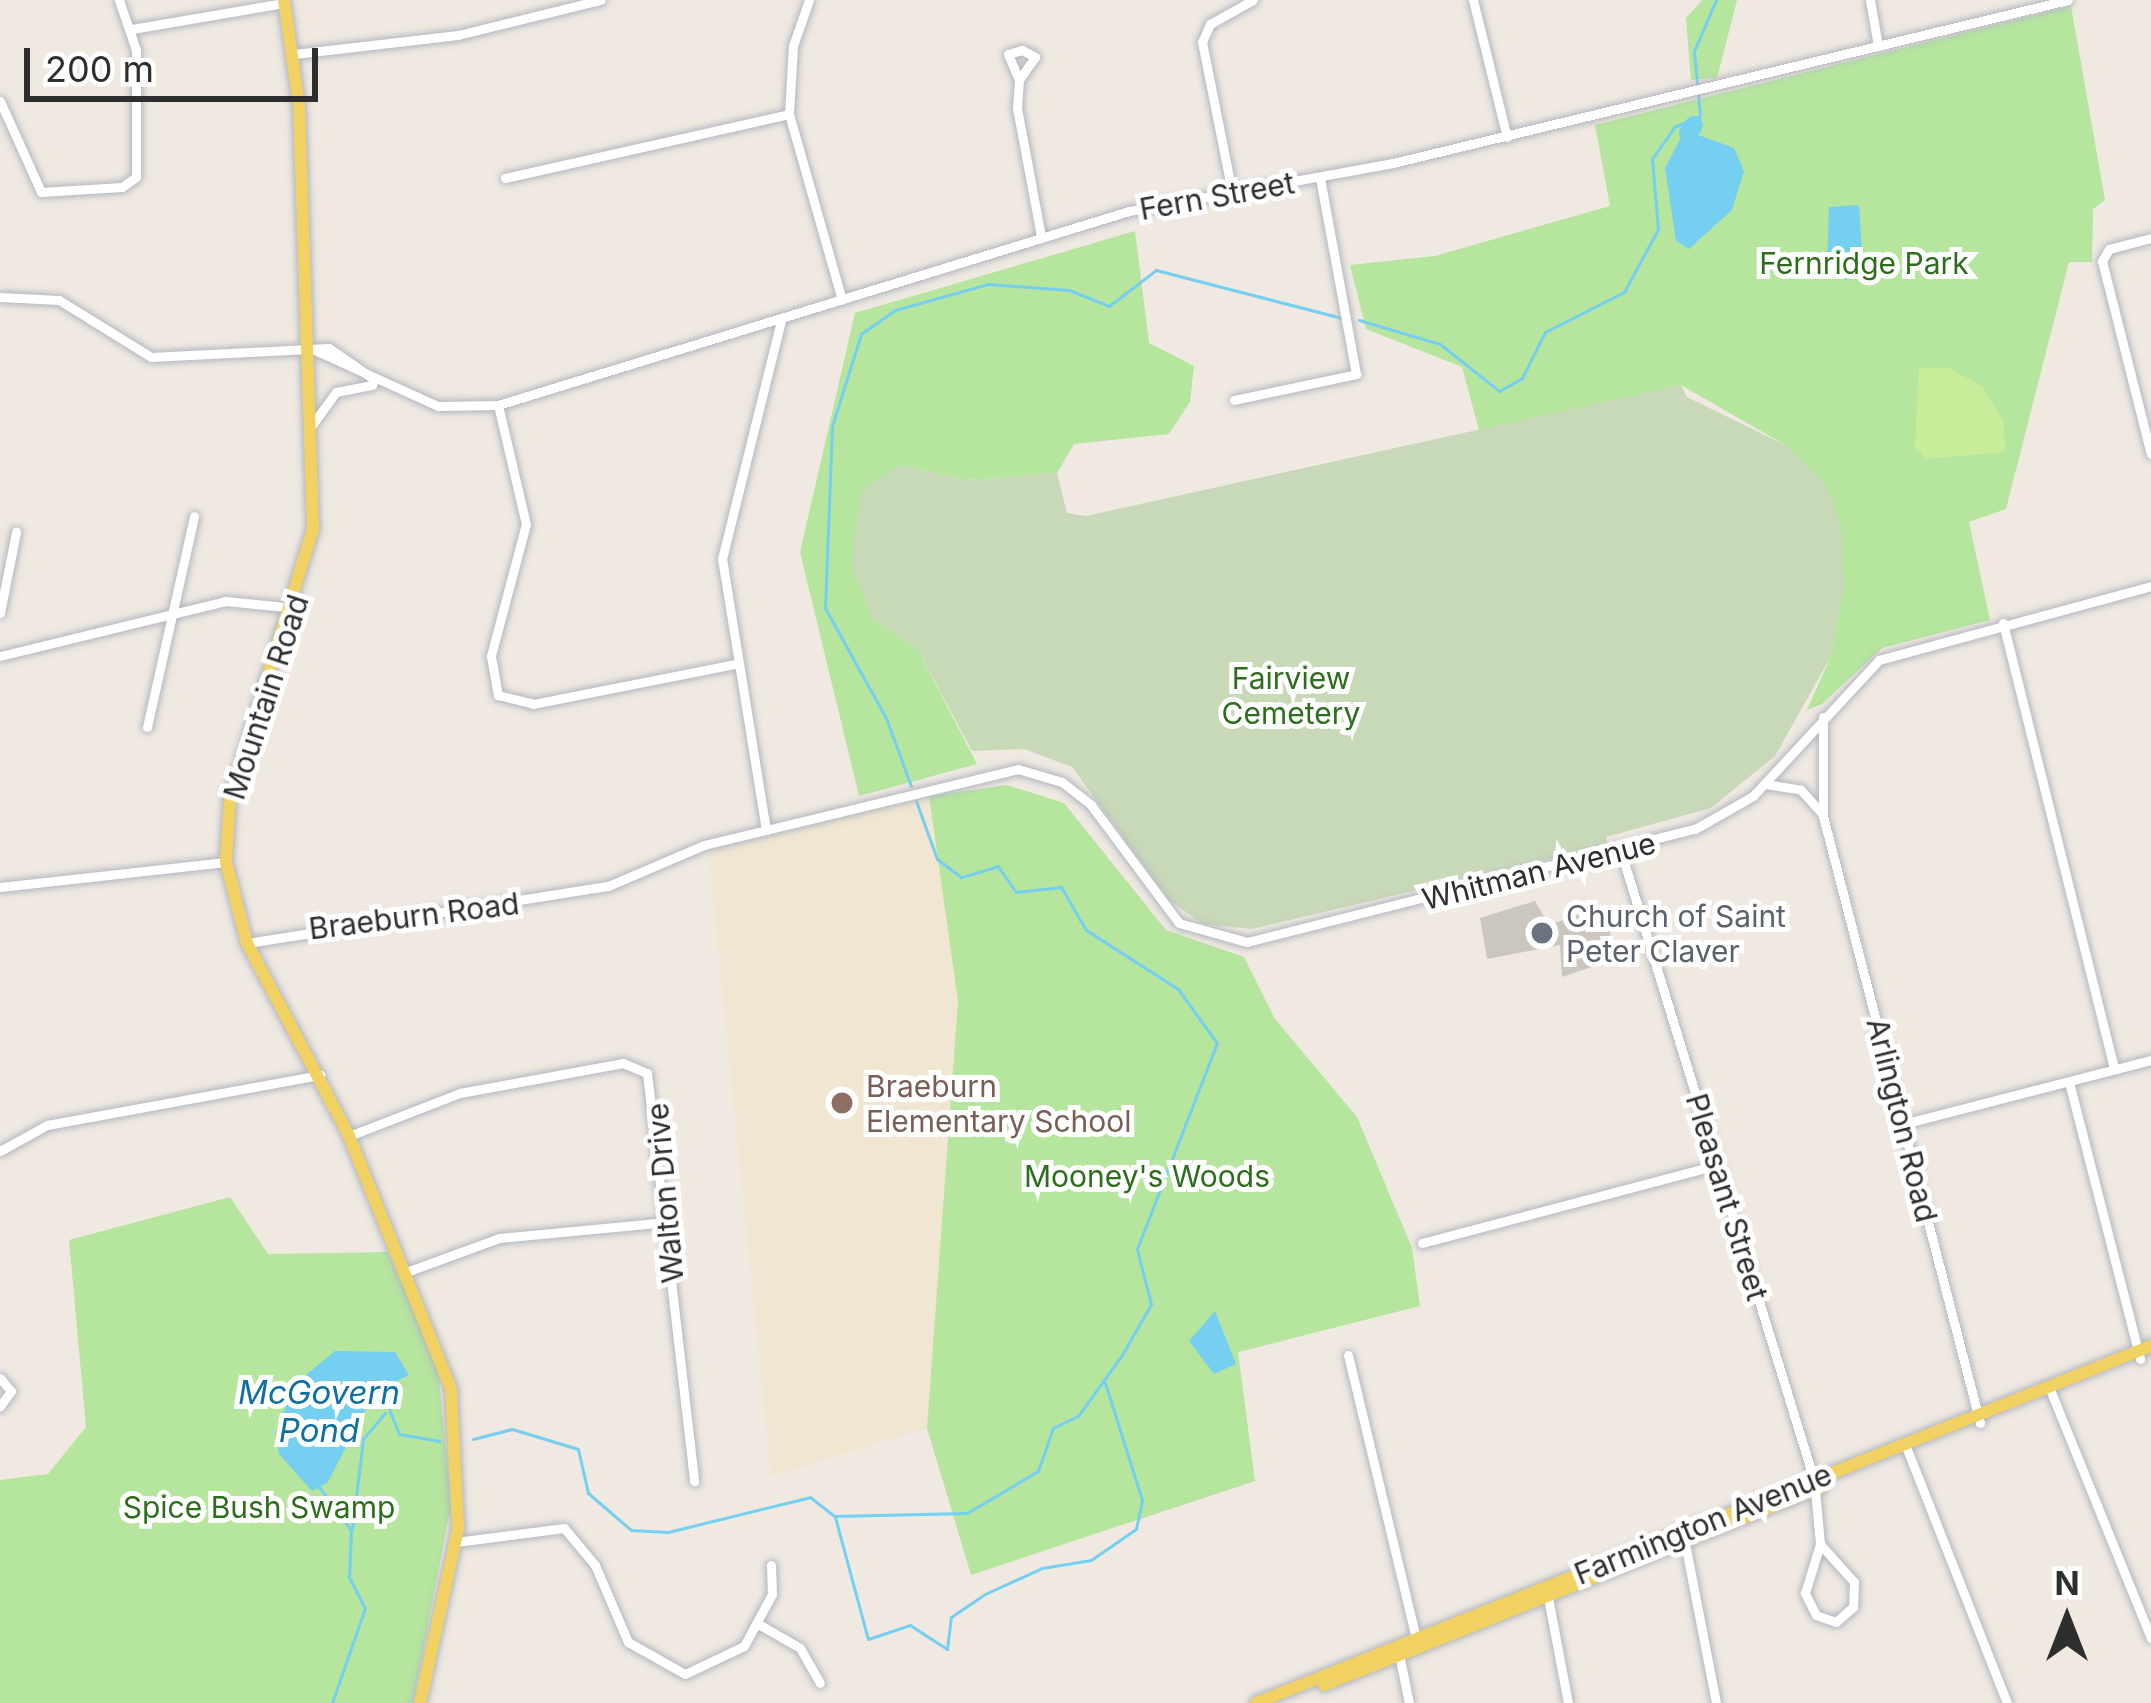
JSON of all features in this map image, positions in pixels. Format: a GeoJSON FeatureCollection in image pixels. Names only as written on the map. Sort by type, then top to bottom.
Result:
{"type":"FeatureCollection","features":[{"type":"Feature","properties":{"kind":"main road","name":"Mountain Road"},"geometry":{"type":"LineString","coordinates":[[284,2],[294,54],[310,348],[314,530],[296,608],[230,798],[226,862],[247,943],[350,1136],[409,1271],[451,1390],[456,1542],[420,1703]]}},
{"type":"Feature","properties":{"kind":"main road","name":"Farmington Avenue"},"geometry":{"type":"LineString","coordinates":[[1256,1703],[2145,1353]]}},
{"type":"Feature","properties":{"kind":"main road","name":"Farmington Avenue"},"geometry":{"type":"LineString","coordinates":[[1278,1703],[1399,1650]]}},
{"type":"Feature","properties":{"kind":"street"},"geometry":{"type":"LineString","coordinates":[[0,101],[41,192],[122,187],[140,158],[132,29],[119,0]]}},
{"type":"Feature","properties":{"kind":"street"},"geometry":{"type":"LineString","coordinates":[[294,54],[458,34],[601,0]]}},
{"type":"Feature","properties":{"kind":"street"},"geometry":{"type":"LineString","coordinates":[[809,0],[793,46],[789,114],[842,300]]}},
{"type":"Feature","properties":{"kind":"street"},"geometry":{"type":"LineString","coordinates":[[1232,192],[1202,42],[1215,20],[1253,0]]}},
{"type":"Feature","properties":{"kind":"street"},"geometry":{"type":"LineString","coordinates":[[1473,0],[1507,137]]}},
{"type":"Feature","properties":{"kind":"street"},"geometry":{"type":"LineString","coordinates":[[1870,0],[1878,46]]}},
{"type":"Feature","properties":{"kind":"street","name":"Fern Street"},"geometry":{"type":"LineString","coordinates":[[310,348],[329,348],[379,384],[438,406],[498,405],[1041,236],[1507,137],[2067,0]]}},
{"type":"Feature","properties":{"kind":"street"},"geometry":{"type":"LineString","coordinates":[[132,29],[284,2]]}},
{"type":"Feature","properties":{"kind":"street"},"geometry":{"type":"LineString","coordinates":[[1018,80],[1041,236]]}},
{"type":"Feature","properties":{"kind":"street"},"geometry":{"type":"LineString","coordinates":[[505,178],[789,114]]}},
{"type":"Feature","properties":{"kind":"street"},"geometry":{"type":"LineString","coordinates":[[1234,400],[1356,374],[1320,178]]}},
{"type":"Feature","properties":{"kind":"street"},"geometry":{"type":"LineString","coordinates":[[2151,238],[2104,254],[2151,454]]}},
{"type":"Feature","properties":{"kind":"street"},"geometry":{"type":"LineString","coordinates":[[0,297],[59,299],[151,357],[310,348]]}},
{"type":"Feature","properties":{"kind":"street"},"geometry":{"type":"LineString","coordinates":[[766,830],[735,664],[724,535],[784,337],[782,320]]}},
{"type":"Feature","properties":{"kind":"street"},"geometry":{"type":"LineString","coordinates":[[312,424],[336,392],[379,384]]}},
{"type":"Feature","properties":{"kind":"street"},"geometry":{"type":"LineString","coordinates":[[498,405],[526,524],[491,656],[499,694],[533,704],[735,664]]}},
{"type":"Feature","properties":{"kind":"street"},"geometry":{"type":"LineString","coordinates":[[147,727],[194,517]]}},
{"type":"Feature","properties":{"kind":"street"},"geometry":{"type":"LineString","coordinates":[[0,614],[16,532]]}},
{"type":"Feature","properties":{"kind":"street","name":"Whitman Avenue"},"geometry":{"type":"LineString","coordinates":[[926,787],[1018,769],[1062,782],[1090,806],[1165,912],[1225,942],[1621,851],[1717,819],[1765,784],[1824,712],[1879,660],[2151,586]]}},
{"type":"Feature","properties":{"kind":"street"},"geometry":{"type":"LineString","coordinates":[[0,656],[241,599],[296,608]]}},
{"type":"Feature","properties":{"kind":"street"},"geometry":{"type":"LineString","coordinates":[[2003,623],[2114,1069]]}},
{"type":"Feature","properties":{"kind":"street","name":"Arlington Road"},"geometry":{"type":"LineString","coordinates":[[1824,712],[1823,816],[1979,1419]]}},
{"type":"Feature","properties":{"kind":"street"},"geometry":{"type":"LineString","coordinates":[[1765,784],[1801,790],[1823,816]]}},
{"type":"Feature","properties":{"kind":"street","name":"Braeburn Road"},"geometry":{"type":"LineString","coordinates":[[247,943],[608,886],[766,830],[926,787]]}},
{"type":"Feature","properties":{"kind":"street","name":"Pleasant Street"},"geometry":{"type":"LineString","coordinates":[[1621,851],[1814,1485],[1820,1544],[1805,1593],[1816,1615],[1836,1622],[1850,1612],[1856,1587],[1820,1544]]}},
{"type":"Feature","properties":{"kind":"street"},"geometry":{"type":"LineString","coordinates":[[0,887],[226,862]]}},
{"type":"Feature","properties":{"kind":"street"},"geometry":{"type":"LineString","coordinates":[[1903,1124],[2151,1060]]}},
{"type":"Feature","properties":{"kind":"street","name":"Walton Drive"},"geometry":{"type":"LineString","coordinates":[[350,1136],[460,1094],[632,1064],[656,1089],[694,1481]]}},
{"type":"Feature","properties":{"kind":"street"},"geometry":{"type":"LineString","coordinates":[[0,1151],[47,1125],[320,1075]]}},
{"type":"Feature","properties":{"kind":"street"},"geometry":{"type":"LineString","coordinates":[[2069,1082],[2145,1353]]}},
{"type":"Feature","properties":{"kind":"street"},"geometry":{"type":"LineString","coordinates":[[1422,1243],[1717,1165]]}},
{"type":"Feature","properties":{"kind":"street"},"geometry":{"type":"LineString","coordinates":[[409,1271],[499,1238],[668,1222]]}},
{"type":"Feature","properties":{"kind":"street"},"geometry":{"type":"LineString","coordinates":[[1348,1355],[1418,1643]]}},
{"type":"Feature","properties":{"kind":"street"},"geometry":{"type":"LineString","coordinates":[[0,1378],[11,1391],[0,1406]]}},
{"type":"Feature","properties":{"kind":"street"},"geometry":{"type":"LineString","coordinates":[[2050,1391],[2151,1638]]}},
{"type":"Feature","properties":{"kind":"street"},"geometry":{"type":"LineString","coordinates":[[1906,1448],[2007,1703]]}},
{"type":"Feature","properties":{"kind":"street"},"geometry":{"type":"LineString","coordinates":[[456,1542],[563,1528],[595,1565],[628,1642],[667,1670],[717,1666],[760,1624],[771,1565]]}},
{"type":"Feature","properties":{"kind":"street"},"geometry":{"type":"LineString","coordinates":[[1684,1537],[1716,1703]]}},
{"type":"Feature","properties":{"kind":"street"},"geometry":{"type":"LineString","coordinates":[[1547,1592],[1568,1703]]}},
{"type":"Feature","properties":{"kind":"street"},"geometry":{"type":"LineString","coordinates":[[760,1624],[800,1648],[820,1683]]}},
{"type":"Feature","properties":{"kind":"street"},"geometry":{"type":"LineString","coordinates":[[1399,1650],[1409,1703]]}},
{"type":"Feature","properties":{"kind":"shaded area","name":"Braeburn Elementary School"},"geometry":{"type":"Polygon","coordinates":[[[929,796],[958,1001],[927,1428],[771,1476],[708,850],[929,796]]]}},
{"type":"Feature","properties":{"kind":"green space"},"geometry":{"type":"Polygon","coordinates":[[[1702,0],[1737,0],[1717,78],[1691,80],[1686,18],[1702,0]]]}},
{"type":"Feature","properties":{"kind":"green space","name":"Fernridge Park"},"geometry":{"type":"Polygon","coordinates":[[[2071,6],[2105,200],[2093,209],[2092,262],[2069,262],[2006,509],[1969,522],[1990,620],[1882,648],[1822,704],[1807,710],[1831,656],[1843,590],[1787,446],[1681,385],[1480,434],[1462,367],[1366,329],[1350,265],[1435,256],[1610,206],[1595,125],[2071,6]]]}},
{"type":"Feature","properties":{"kind":"green space"},"geometry":{"type":"Polygon","coordinates":[[[1135,231],[1149,343],[1194,366],[1190,402],[1169,434],[1074,444],[1057,473],[966,480],[901,465],[852,565],[873,619],[917,648],[977,764],[859,796],[800,552],[855,313],[1135,231]]]}},
{"type":"Feature","properties":{"kind":"green space"},"geometry":{"type":"Polygon","coordinates":[[[1919,368],[1949,368],[1983,387],[2004,422],[2005,452],[1927,459],[1915,446],[1919,368]]]}},
{"type":"Feature","properties":{"kind":"green space","name":"Fairview Cemetery"},"geometry":{"type":"Polygon","coordinates":[[[1681,385],[1687,397],[1787,446],[1825,484],[1841,524],[1844,587],[1831,656],[1775,756],[1711,808],[1606,837],[1608,845],[1252,929],[1203,924],[1169,900],[1072,767],[1024,749],[972,751],[917,648],[873,619],[851,564],[861,490],[901,465],[966,480],[1057,473],[1067,513],[1086,516],[1681,385]]]}},
{"type":"Feature","properties":{"kind":"green space","name":"Mooney's Woods"},"geometry":{"type":"Polygon","coordinates":[[[1007,785],[1064,803],[1166,930],[1244,957],[1275,1019],[1357,1117],[1412,1248],[1420,1306],[1238,1352],[1255,1481],[971,1575],[927,1428],[958,1001],[929,796],[1007,785]]]}},
{"type":"Feature","properties":{"kind":"green space","name":"Spice Bush Swamp"},"geometry":{"type":"Polygon","coordinates":[[[230,1197],[268,1254],[387,1252],[437,1357],[451,1505],[413,1703],[0,1703],[0,1480],[48,1474],[86,1427],[69,1240],[230,1197]]]}},
{"type":"Feature","properties":{"kind":"water"},"geometry":{"type":"Polygon","coordinates":[[[1685,130],[1734,148],[1744,171],[1732,210],[1689,249],[1676,241],[1665,168],[1685,130]]]}},
{"type":"Feature","properties":{"kind":"water"},"geometry":{"type":"Polygon","coordinates":[[[1859,205],[1862,252],[1850,257],[1859,278],[1845,280],[1827,266],[1829,207],[1859,205]]]}},
{"type":"Feature","properties":{"kind":"water"},"geometry":{"type":"Polygon","coordinates":[[[1215,1311],[1236,1364],[1214,1374],[1189,1341],[1215,1311]]]}},
{"type":"Feature","properties":{"kind":"water","name":"McGovern Pond"},"geometry":{"type":"Polygon","coordinates":[[[335,1351],[395,1352],[409,1375],[374,1393],[328,1482],[312,1491],[279,1454],[275,1433],[295,1384],[335,1351]]]}},
{"type":"Feature","properties":{"kind":"building","name":"Church of Saint Peter Claver"},"geometry":{"type":"Polygon","coordinates":[[[1535,901],[1549,925],[1598,908],[1609,914],[1612,960],[1562,977],[1560,945],[1487,959],[1480,918],[1535,901]]]}},
{"type":"Feature","properties":{"kind":"waterway"},"geometry":{"type":"LineString","coordinates":[[1359,320],[1440,344],[1499,391],[1522,378],[1545,332],[1624,292],[1658,229],[1652,159],[1674,127],[1700,116],[1694,51],[1716,0]]}},
{"type":"Feature","properties":{"kind":"waterway"},"geometry":{"type":"LineString","coordinates":[[1688,133],[1694,125]]}},
{"type":"Feature","properties":{"kind":"waterway"},"geometry":{"type":"LineString","coordinates":[[911,786],[886,718],[825,608],[832,426],[861,334],[895,310],[988,284],[1069,290],[1109,306],[1156,270],[1342,318]]}},
{"type":"Feature","properties":{"kind":"waterway"},"geometry":{"type":"LineString","coordinates":[[473,1439],[512,1429],[578,1449],[588,1493],[631,1530],[668,1532],[810,1497],[834,1516],[967,1513],[1038,1471],[1053,1428],[1078,1416],[1122,1355],[1151,1304],[1137,1249],[1217,1043],[1178,989],[1086,930],[1061,887],[1016,892],[998,866],[961,877],[937,859],[916,801]]}},
{"type":"Feature","properties":{"kind":"waterway"},"geometry":{"type":"LineString","coordinates":[[835,1517],[868,1639],[910,1625],[947,1649],[951,1617],[985,1594],[1042,1568],[1091,1560],[1136,1529],[1142,1500],[1105,1383]]}},
{"type":"Feature","properties":{"kind":"waterway"},"geometry":{"type":"LineString","coordinates":[[380,1387],[399,1434],[439,1441]]}},
{"type":"Feature","properties":{"kind":"waterway"},"geometry":{"type":"LineString","coordinates":[[352,1529],[363,1439],[385,1413]]}},
{"type":"Feature","properties":{"kind":"waterway"},"geometry":{"type":"LineString","coordinates":[[317,1484],[351,1530],[349,1577],[365,1608],[332,1703]]}},
{"type":"Feature","properties":{"kind":"place","name":"Church of Saint Peter Claver"},"geometry":{"type":"Point","coordinates":[1542,933]}},
{"type":"Feature","properties":{"kind":"place","name":"Braeburn Elementary School"},"geometry":{"type":"Point","coordinates":[842,1103]}}]}
